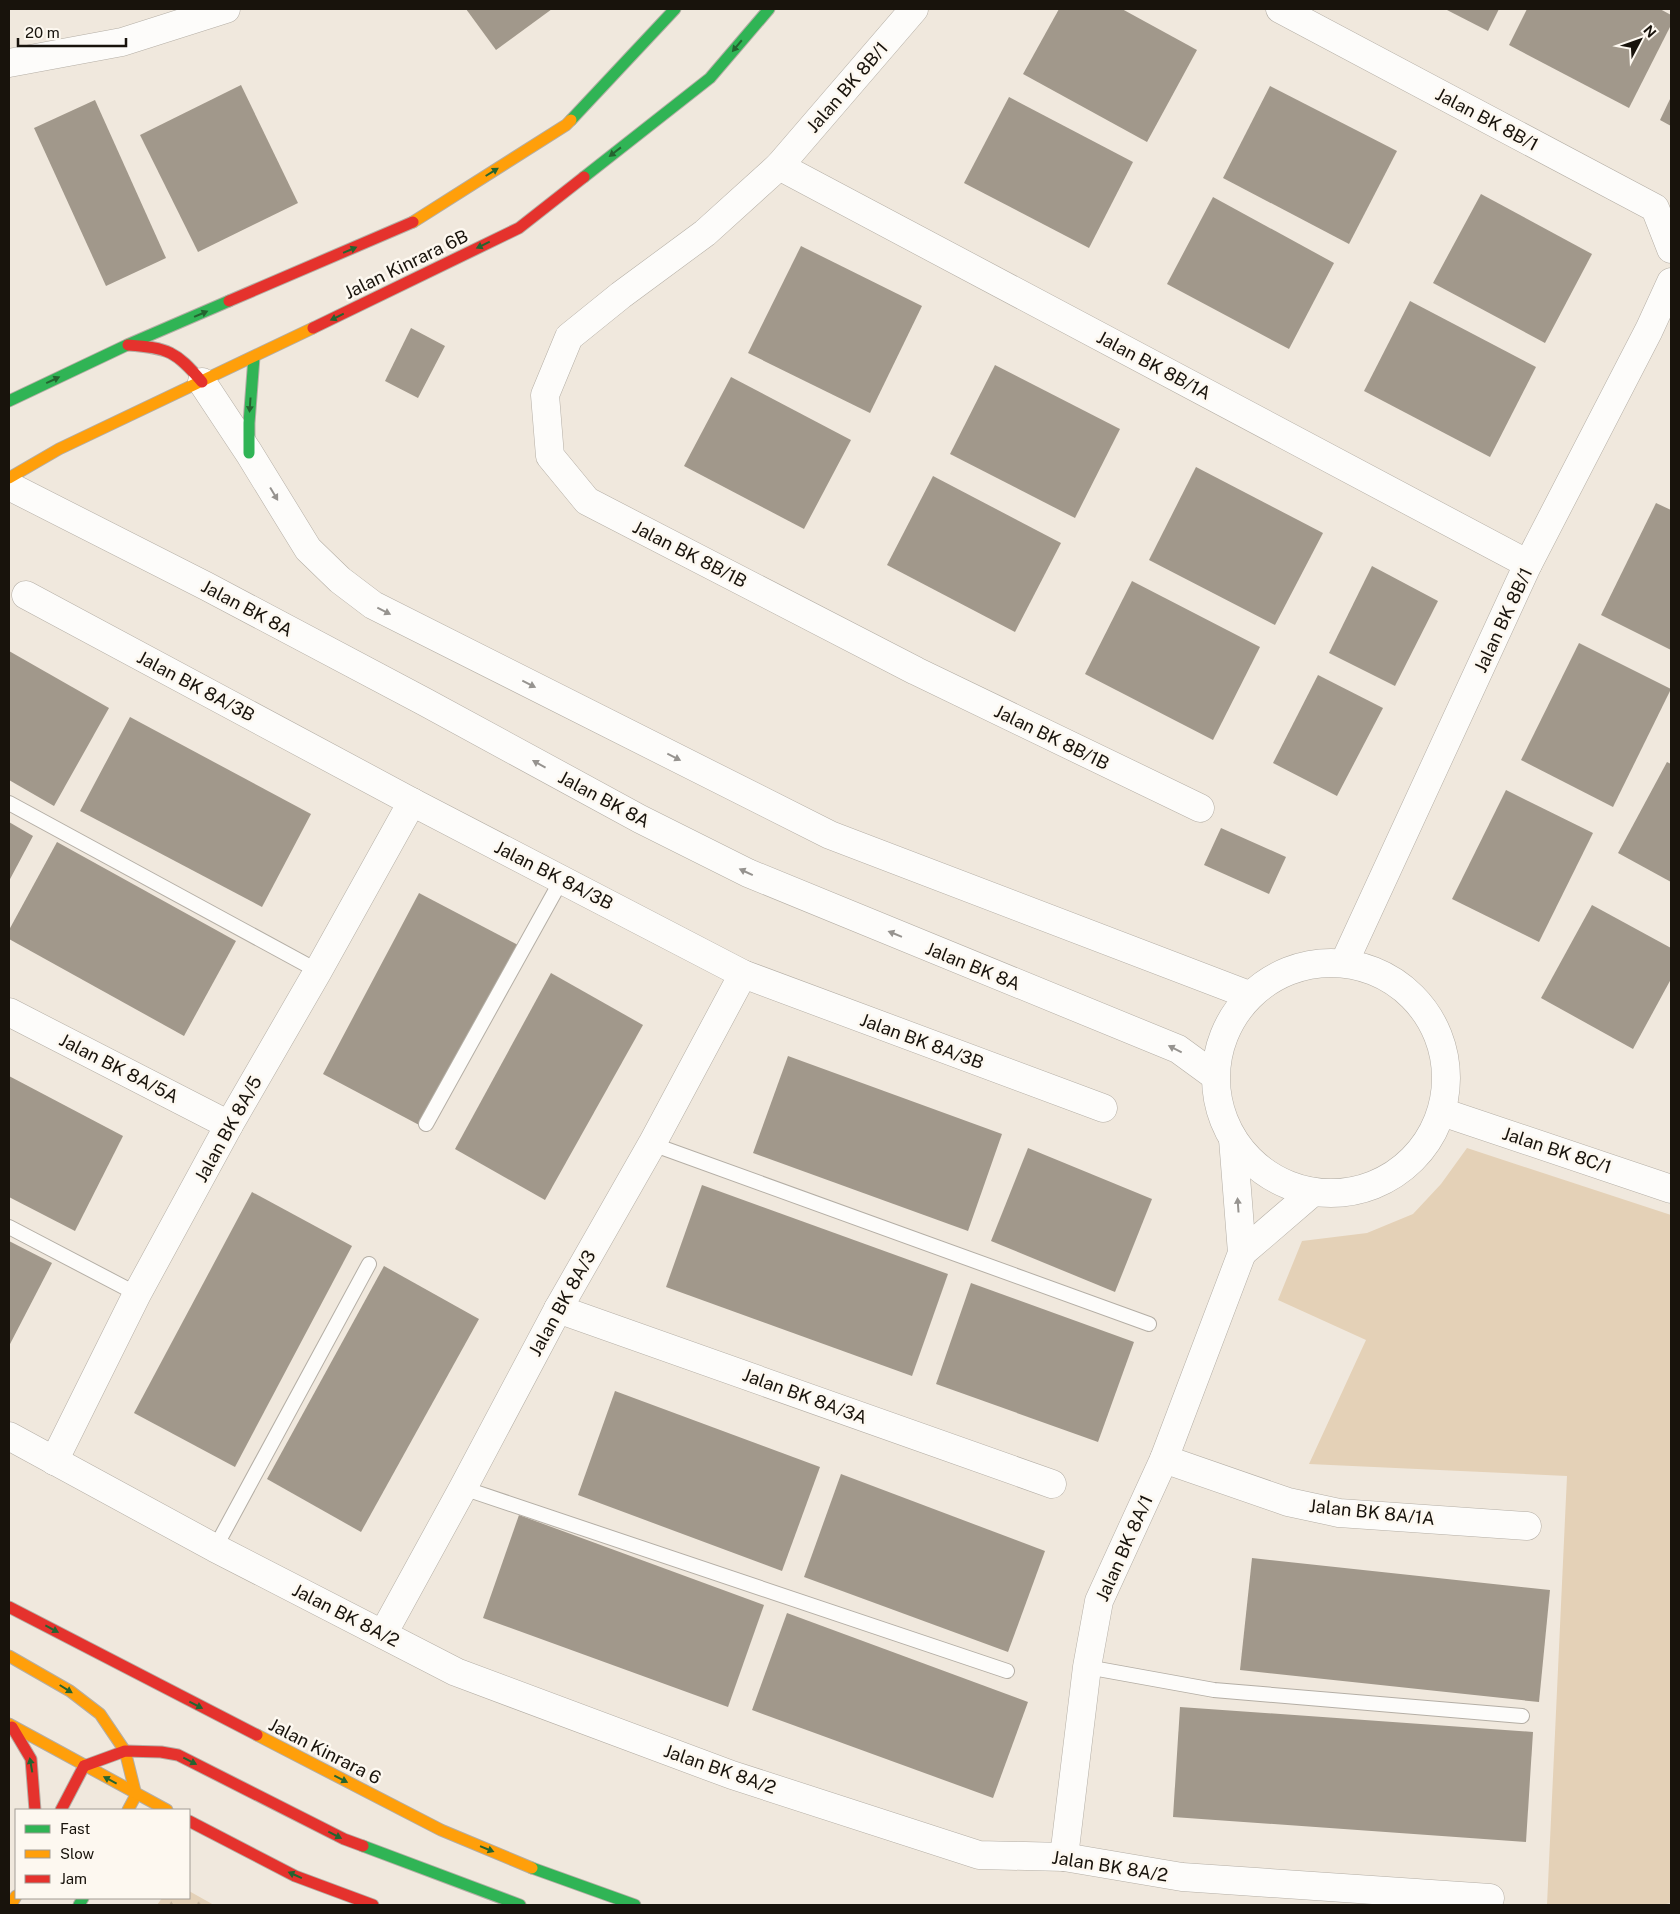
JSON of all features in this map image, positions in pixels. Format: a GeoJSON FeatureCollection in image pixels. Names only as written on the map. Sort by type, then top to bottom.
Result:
{"type":"FeatureCollection","features":[{"type":"Feature","properties":{"kind":"main road","name":"Jalan Kinrara 6B"},"geometry":{"type":"LineString","coordinates":[[9,401],[127,345],[409,225],[566,125],[675,9]]}},
{"type":"Feature","properties":{"kind":"main road","name":"Jalan Kinrara 6B"},"geometry":{"type":"LineString","coordinates":[[9,478],[58,449],[202,382],[519,228],[710,78],[769,9]]}},
{"type":"Feature","properties":{"kind":"main road"},"geometry":{"type":"LineString","coordinates":[[127,345],[161,348],[173,352],[186,361],[202,382]]}},
{"type":"Feature","properties":{"kind":"main road"},"geometry":{"type":"LineString","coordinates":[[249,453],[249,423],[254,357]]}},
{"type":"Feature","properties":{"kind":"main road","name":"Jalan Kinrara 6"},"geometry":{"type":"LineString","coordinates":[[9,1607],[441,1830],[537,1870],[636,1905]]}},
{"type":"Feature","properties":{"kind":"main road"},"geometry":{"type":"LineString","coordinates":[[9,1656],[70,1691],[100,1714],[125,1751],[136,1794],[128,1809]]}},
{"type":"Feature","properties":{"kind":"main road"},"geometry":{"type":"LineString","coordinates":[[10,1725],[165,1809]]}},
{"type":"Feature","properties":{"kind":"main road"},"geometry":{"type":"LineString","coordinates":[[10,1725],[31,1759],[35,1809]]}},
{"type":"Feature","properties":{"kind":"main road"},"geometry":{"type":"LineString","coordinates":[[62,1809],[84,1766],[125,1751],[161,1752],[178,1756],[344,1840],[520,1905]]}},
{"type":"Feature","properties":{"kind":"main road"},"geometry":{"type":"LineString","coordinates":[[190,1822],[295,1876],[373,1905]]}},
{"type":"Feature","properties":{"kind":"main road"},"geometry":{"type":"LineString","coordinates":[[208,1845],[237,1846]]}},
{"type":"Feature","properties":{"kind":"street"},"geometry":{"type":"LineString","coordinates":[[9,63],[122,42],[226,9]]}},
{"type":"Feature","properties":{"kind":"street","name":"Jalan BK 8B/1"},"geometry":{"type":"LineString","coordinates":[[779,166],[914,9]]}},
{"type":"Feature","properties":{"kind":"street","name":"Jalan BK 8B/1"},"geometry":{"type":"LineString","coordinates":[[1280,9],[1655,208],[1671,249]]}},
{"type":"Feature","properties":{"kind":"street","name":"Jalan BK 8B/1A"},"geometry":{"type":"LineString","coordinates":[[779,166],[1528,564]]}},
{"type":"Feature","properties":{"kind":"street","name":"Jalan BK 8B/1B"},"geometry":{"type":"LineString","coordinates":[[779,166],[705,233],[621,295],[569,337],[545,395],[550,456],[587,501],[916,671],[1200,808]]}},
{"type":"Feature","properties":{"kind":"street","name":"Jalan BK 8B/1"},"geometry":{"type":"LineString","coordinates":[[1344,963],[1528,564],[1649,330],[1671,282]]}},
{"type":"Feature","properties":{"kind":"street"},"geometry":{"type":"LineString","coordinates":[[202,382],[249,453],[308,549],[340,580],[373,605],[830,835],[1249,995]]}},
{"type":"Feature","properties":{"kind":"street","name":"Jalan BK 8A"},"geometry":{"type":"LineString","coordinates":[[9,486],[206,586],[640,819],[748,873],[1178,1049],[1215,1076]]}},
{"type":"Feature","properties":{"kind":"street","name":"Jalan BK 8A/3B"},"geometry":{"type":"LineString","coordinates":[[26,595],[412,802],[743,974],[1103,1108]]}},
{"type":"Feature","properties":{"kind":"street","name":"Jalan BK 8A/5"},"geometry":{"type":"LineString","coordinates":[[54,1461],[137,1294],[228,1125],[318,971],[412,802]]}},
{"type":"Feature","properties":{"kind":"street"},"geometry":{"type":"LineString","coordinates":[[1318,962],[1344,963],[1392,980],[1428,1015],[1446,1062],[1442,1112],[1428,1142],[1406,1166],[1378,1184],[1346,1192],[1313,1192],[1281,1182],[1254,1164],[1233,1139],[1220,1109],[1215,1076],[1219,1047],[1231,1019],[1249,995],[1269,980],[1292,968],[1318,962]]}},
{"type":"Feature","properties":{"kind":"street","name":"Jalan BK 8A/3"},"geometry":{"type":"LineString","coordinates":[[383,1634],[558,1309],[652,1144],[743,974]]}},
{"type":"Feature","properties":{"kind":"street","name":"Jalan BK 8A/5A"},"geometry":{"type":"LineString","coordinates":[[9,1012],[228,1125]]}},
{"type":"Feature","properties":{"kind":"street","name":"Jalan BK 8C/1"},"geometry":{"type":"LineString","coordinates":[[1442,1112],[1671,1189]]}},
{"type":"Feature","properties":{"kind":"street","name":"Jalan BK 8A/1"},"geometry":{"type":"LineString","coordinates":[[1064,1857],[1087,1667],[1099,1601],[1164,1459],[1242,1253],[1233,1139]]}},
{"type":"Feature","properties":{"kind":"street","name":"Jalan BK 8A/1"},"geometry":{"type":"LineString","coordinates":[[1242,1253],[1313,1192]]}},
{"type":"Feature","properties":{"kind":"street","name":"Jalan BK 8A/3A"},"geometry":{"type":"LineString","coordinates":[[558,1309],[1052,1484]]}},
{"type":"Feature","properties":{"kind":"street","name":"Jalan BK 8A/2"},"geometry":{"type":"LineString","coordinates":[[9,1436],[215,1548],[456,1672],[732,1775],[979,1855],[1064,1857],[1182,1877],[1490,1898]]}},
{"type":"Feature","properties":{"kind":"street","name":"Jalan BK 8A/1A"},"geometry":{"type":"LineString","coordinates":[[1164,1459],[1288,1502],[1339,1513],[1527,1526]]}},
{"type":"Feature","properties":{"kind":"lane"},"geometry":{"type":"LineString","coordinates":[[9,803],[318,971]]}},
{"type":"Feature","properties":{"kind":"lane"},"geometry":{"type":"LineString","coordinates":[[426,1124],[562,879]]}},
{"type":"Feature","properties":{"kind":"lane"},"geometry":{"type":"LineString","coordinates":[[652,1144],[1148,1324]]}},
{"type":"Feature","properties":{"kind":"lane"},"geometry":{"type":"LineString","coordinates":[[9,1227],[137,1294]]}},
{"type":"Feature","properties":{"kind":"lane"},"geometry":{"type":"LineString","coordinates":[[215,1548],[369,1264]]}},
{"type":"Feature","properties":{"kind":"lane"},"geometry":{"type":"LineString","coordinates":[[463,1488],[1007,1671]]}},
{"type":"Feature","properties":{"kind":"lane"},"geometry":{"type":"LineString","coordinates":[[1087,1667],[1214,1690],[1522,1716]]}},
{"type":"Feature","properties":{"kind":"green space"},"geometry":{"type":"Polygon","coordinates":[[[1467,1148],[1671,1215],[1671,1903],[1661,1905],[1547,1905],[1567,1476],[1309,1464],[1366,1340],[1278,1300],[1302,1241],[1367,1233],[1413,1214],[1441,1184],[1467,1148]]]}},
{"type":"Feature","properties":{"kind":"green space"},"geometry":{"type":"Polygon","coordinates":[[[190,1892],[214,1905],[157,1905],[161,1899],[190,1899],[190,1892]]]}},
{"type":"Feature","properties":{"kind":"building"},"geometry":{"type":"Polygon","coordinates":[[[466,9],[552,9],[496,50],[466,9]]]}},
{"type":"Feature","properties":{"kind":"building"},"geometry":{"type":"Polygon","coordinates":[[[1059,9],[1122,9],[1197,50],[1147,142],[1023,74],[1059,9]]]}},
{"type":"Feature","properties":{"kind":"building"},"geometry":{"type":"Polygon","coordinates":[[[1445,9],[1499,9],[1488,31],[1445,9]]]}},
{"type":"Feature","properties":{"kind":"building"},"geometry":{"type":"Polygon","coordinates":[[[1527,9],[1660,9],[1671,15],[1671,25],[1629,108],[1509,45],[1527,9]]]}},
{"type":"Feature","properties":{"kind":"building"},"geometry":{"type":"Polygon","coordinates":[[[241,85],[298,203],[198,252],[140,135],[241,85]]]}},
{"type":"Feature","properties":{"kind":"building"},"geometry":{"type":"Polygon","coordinates":[[[1270,86],[1397,151],[1349,244],[1223,178],[1270,86]]]}},
{"type":"Feature","properties":{"kind":"building"},"geometry":{"type":"Polygon","coordinates":[[[1009,97],[1133,162],[1089,248],[964,183],[1009,97]]]}},
{"type":"Feature","properties":{"kind":"building"},"geometry":{"type":"Polygon","coordinates":[[[1671,97],[1671,126],[1660,120],[1671,97]]]}},
{"type":"Feature","properties":{"kind":"building"},"geometry":{"type":"Polygon","coordinates":[[[95,100],[166,258],[106,286],[34,128],[95,100]]]}},
{"type":"Feature","properties":{"kind":"building"},"geometry":{"type":"Polygon","coordinates":[[[1481,194],[1592,254],[1545,343],[1433,283],[1481,194]]]}},
{"type":"Feature","properties":{"kind":"building"},"geometry":{"type":"Polygon","coordinates":[[[1213,197],[1334,263],[1289,349],[1167,284],[1213,197]]]}},
{"type":"Feature","properties":{"kind":"building"},"geometry":{"type":"Polygon","coordinates":[[[801,246],[922,306],[870,413],[748,353],[801,246]]]}},
{"type":"Feature","properties":{"kind":"building"},"geometry":{"type":"Polygon","coordinates":[[[1410,301],[1536,367],[1490,457],[1364,391],[1410,301]]]}},
{"type":"Feature","properties":{"kind":"building"},"geometry":{"type":"Polygon","coordinates":[[[411,328],[445,346],[418,398],[385,381],[411,328]]]}},
{"type":"Feature","properties":{"kind":"building"},"geometry":{"type":"Polygon","coordinates":[[[995,365],[1120,429],[1075,518],[950,454],[995,365]]]}},
{"type":"Feature","properties":{"kind":"building"},"geometry":{"type":"Polygon","coordinates":[[[731,377],[851,440],[804,529],[684,466],[731,377]]]}},
{"type":"Feature","properties":{"kind":"building"},"geometry":{"type":"Polygon","coordinates":[[[1196,467],[1323,533],[1275,625],[1149,560],[1196,467]]]}},
{"type":"Feature","properties":{"kind":"building"},"geometry":{"type":"Polygon","coordinates":[[[933,476],[1061,543],[1015,632],[887,565],[933,476]]]}},
{"type":"Feature","properties":{"kind":"building"},"geometry":{"type":"Polygon","coordinates":[[[1656,503],[1671,510],[1671,650],[1601,615],[1656,503]]]}},
{"type":"Feature","properties":{"kind":"building"},"geometry":{"type":"Polygon","coordinates":[[[1372,566],[1438,601],[1395,686],[1329,653],[1372,566]]]}},
{"type":"Feature","properties":{"kind":"building"},"geometry":{"type":"Polygon","coordinates":[[[1132,581],[1260,647],[1213,740],[1085,674],[1132,581]]]}},
{"type":"Feature","properties":{"kind":"building"},"geometry":{"type":"Polygon","coordinates":[[[1579,643],[1671,689],[1613,807],[1521,760],[1579,643]]]}},
{"type":"Feature","properties":{"kind":"building"},"geometry":{"type":"Polygon","coordinates":[[[9,651],[109,708],[54,806],[9,780],[9,651]]]}},
{"type":"Feature","properties":{"kind":"building"},"geometry":{"type":"Polygon","coordinates":[[[1318,675],[1383,708],[1337,796],[1273,763],[1318,675]]]}},
{"type":"Feature","properties":{"kind":"building"},"geometry":{"type":"Polygon","coordinates":[[[130,717],[311,814],[262,907],[80,811],[130,717]]]}},
{"type":"Feature","properties":{"kind":"building"},"geometry":{"type":"Polygon","coordinates":[[[1667,762],[1671,764],[1671,882],[1618,853],[1667,762]]]}},
{"type":"Feature","properties":{"kind":"building"},"geometry":{"type":"Polygon","coordinates":[[[1506,790],[1593,833],[1539,942],[1452,899],[1506,790]]]}},
{"type":"Feature","properties":{"kind":"building"},"geometry":{"type":"Polygon","coordinates":[[[9,822],[33,836],[9,881],[9,822]]]}},
{"type":"Feature","properties":{"kind":"building"},"geometry":{"type":"Polygon","coordinates":[[[1221,828],[1286,857],[1269,894],[1204,865],[1221,828]]]}},
{"type":"Feature","properties":{"kind":"building"},"geometry":{"type":"Polygon","coordinates":[[[57,842],[236,941],[184,1036],[9,939],[9,930],[57,842]]]}},
{"type":"Feature","properties":{"kind":"building"},"geometry":{"type":"Polygon","coordinates":[[[419,893],[518,945],[421,1126],[323,1074],[419,893]]]}},
{"type":"Feature","properties":{"kind":"building"},"geometry":{"type":"Polygon","coordinates":[[[1592,905],[1671,948],[1671,979],[1633,1049],[1541,998],[1592,905]]]}},
{"type":"Feature","properties":{"kind":"building"},"geometry":{"type":"Polygon","coordinates":[[[551,973],[643,1025],[545,1200],[455,1149],[551,973]]]}},
{"type":"Feature","properties":{"kind":"building"},"geometry":{"type":"Polygon","coordinates":[[[788,1056],[1002,1134],[968,1231],[753,1153],[788,1056]]]}},
{"type":"Feature","properties":{"kind":"building"},"geometry":{"type":"Polygon","coordinates":[[[9,1076],[123,1136],[75,1231],[9,1197],[9,1076]]]}},
{"type":"Feature","properties":{"kind":"building"},"geometry":{"type":"Polygon","coordinates":[[[1028,1148],[1152,1199],[1115,1292],[991,1241],[1028,1148]]]}},
{"type":"Feature","properties":{"kind":"building"},"geometry":{"type":"Polygon","coordinates":[[[702,1185],[948,1274],[912,1376],[666,1287],[702,1185]]]}},
{"type":"Feature","properties":{"kind":"building"},"geometry":{"type":"Polygon","coordinates":[[[252,1192],[352,1246],[235,1467],[134,1413],[252,1192]]]}},
{"type":"Feature","properties":{"kind":"building"},"geometry":{"type":"Polygon","coordinates":[[[9,1241],[52,1263],[9,1346],[9,1241]]]}},
{"type":"Feature","properties":{"kind":"building"},"geometry":{"type":"Polygon","coordinates":[[[384,1266],[479,1319],[361,1532],[267,1479],[384,1266]]]}},
{"type":"Feature","properties":{"kind":"building"},"geometry":{"type":"Polygon","coordinates":[[[971,1283],[1134,1342],[1098,1442],[936,1384],[971,1283]]]}},
{"type":"Feature","properties":{"kind":"building"},"geometry":{"type":"Polygon","coordinates":[[[615,1391],[820,1467],[782,1571],[578,1495],[615,1391]]]}},
{"type":"Feature","properties":{"kind":"building"},"geometry":{"type":"Polygon","coordinates":[[[841,1474],[1045,1551],[1008,1652],[804,1577],[841,1474]]]}},
{"type":"Feature","properties":{"kind":"building"},"geometry":{"type":"Polygon","coordinates":[[[519,1515],[764,1605],[728,1707],[483,1618],[519,1515]]]}},
{"type":"Feature","properties":{"kind":"building"},"geometry":{"type":"Polygon","coordinates":[[[1252,1558],[1550,1590],[1539,1702],[1240,1670],[1252,1558]]]}},
{"type":"Feature","properties":{"kind":"building"},"geometry":{"type":"Polygon","coordinates":[[[787,1613],[1028,1702],[993,1798],[752,1710],[787,1613]]]}},
{"type":"Feature","properties":{"kind":"building"},"geometry":{"type":"Polygon","coordinates":[[[1180,1707],[1533,1732],[1526,1842],[1173,1817],[1180,1707]]]}},
{"type":"Feature","properties":{"kind":"traffic: fast"},"geometry":{"type":"LineString","coordinates":[[571,120],[675,9]]}},
{"type":"Feature","properties":{"kind":"traffic: fast"},"geometry":{"type":"LineString","coordinates":[[584,177],[710,78],[769,9]]}},
{"type":"Feature","properties":{"kind":"traffic: fast"},"geometry":{"type":"LineString","coordinates":[[9,401],[127,345],[229,301]]}},
{"type":"Feature","properties":{"kind":"traffic: fast"},"geometry":{"type":"LineString","coordinates":[[249,453],[249,423],[254,357]]}},
{"type":"Feature","properties":{"kind":"traffic: fast"},"geometry":{"type":"LineString","coordinates":[[363,1846],[520,1905]]}},
{"type":"Feature","properties":{"kind":"traffic: fast"},"geometry":{"type":"LineString","coordinates":[[532,1868],[635,1905]]}},
{"type":"Feature","properties":{"kind":"traffic: fast"},"geometry":{"type":"LineString","coordinates":[[79,1905],[82,1899]]}},
{"type":"Feature","properties":{"kind":"traffic: slow"},"geometry":{"type":"LineString","coordinates":[[413,222],[571,120]]}},
{"type":"Feature","properties":{"kind":"traffic: slow"},"geometry":{"type":"LineString","coordinates":[[9,478],[59,449],[313,328]]}},
{"type":"Feature","properties":{"kind":"traffic: slow"},"geometry":{"type":"LineString","coordinates":[[9,1656],[70,1691],[100,1714],[125,1751],[136,1795],[129,1809]]}},
{"type":"Feature","properties":{"kind":"traffic: slow"},"geometry":{"type":"LineString","coordinates":[[9,1724],[165,1809]]}},
{"type":"Feature","properties":{"kind":"traffic: slow"},"geometry":{"type":"LineString","coordinates":[[257,1735],[441,1830],[532,1868]]}},
{"type":"Feature","properties":{"kind":"traffic: slow"},"geometry":{"type":"LineString","coordinates":[[11,1905],[15,1898]]}},
{"type":"Feature","properties":{"kind":"traffic: jam"},"geometry":{"type":"LineString","coordinates":[[313,328],[519,228],[584,177]]}},
{"type":"Feature","properties":{"kind":"traffic: jam"},"geometry":{"type":"LineString","coordinates":[[229,301],[413,222]]}},
{"type":"Feature","properties":{"kind":"traffic: jam"},"geometry":{"type":"LineString","coordinates":[[128,345],[153,348],[170,353],[178,357],[202,382]]}},
{"type":"Feature","properties":{"kind":"traffic: jam"},"geometry":{"type":"LineString","coordinates":[[9,1607],[257,1735]]}},
{"type":"Feature","properties":{"kind":"traffic: jam"},"geometry":{"type":"LineString","coordinates":[[12,1727],[31,1759],[35,1809]]}},
{"type":"Feature","properties":{"kind":"traffic: jam"},"geometry":{"type":"LineString","coordinates":[[84,1766],[125,1751],[161,1752],[178,1755],[344,1839],[363,1846]]}},
{"type":"Feature","properties":{"kind":"traffic: jam"},"geometry":{"type":"LineString","coordinates":[[62,1809],[84,1766]]}},
{"type":"Feature","properties":{"kind":"traffic: jam"},"geometry":{"type":"LineString","coordinates":[[190,1822],[295,1876],[373,1905]]}}]}
